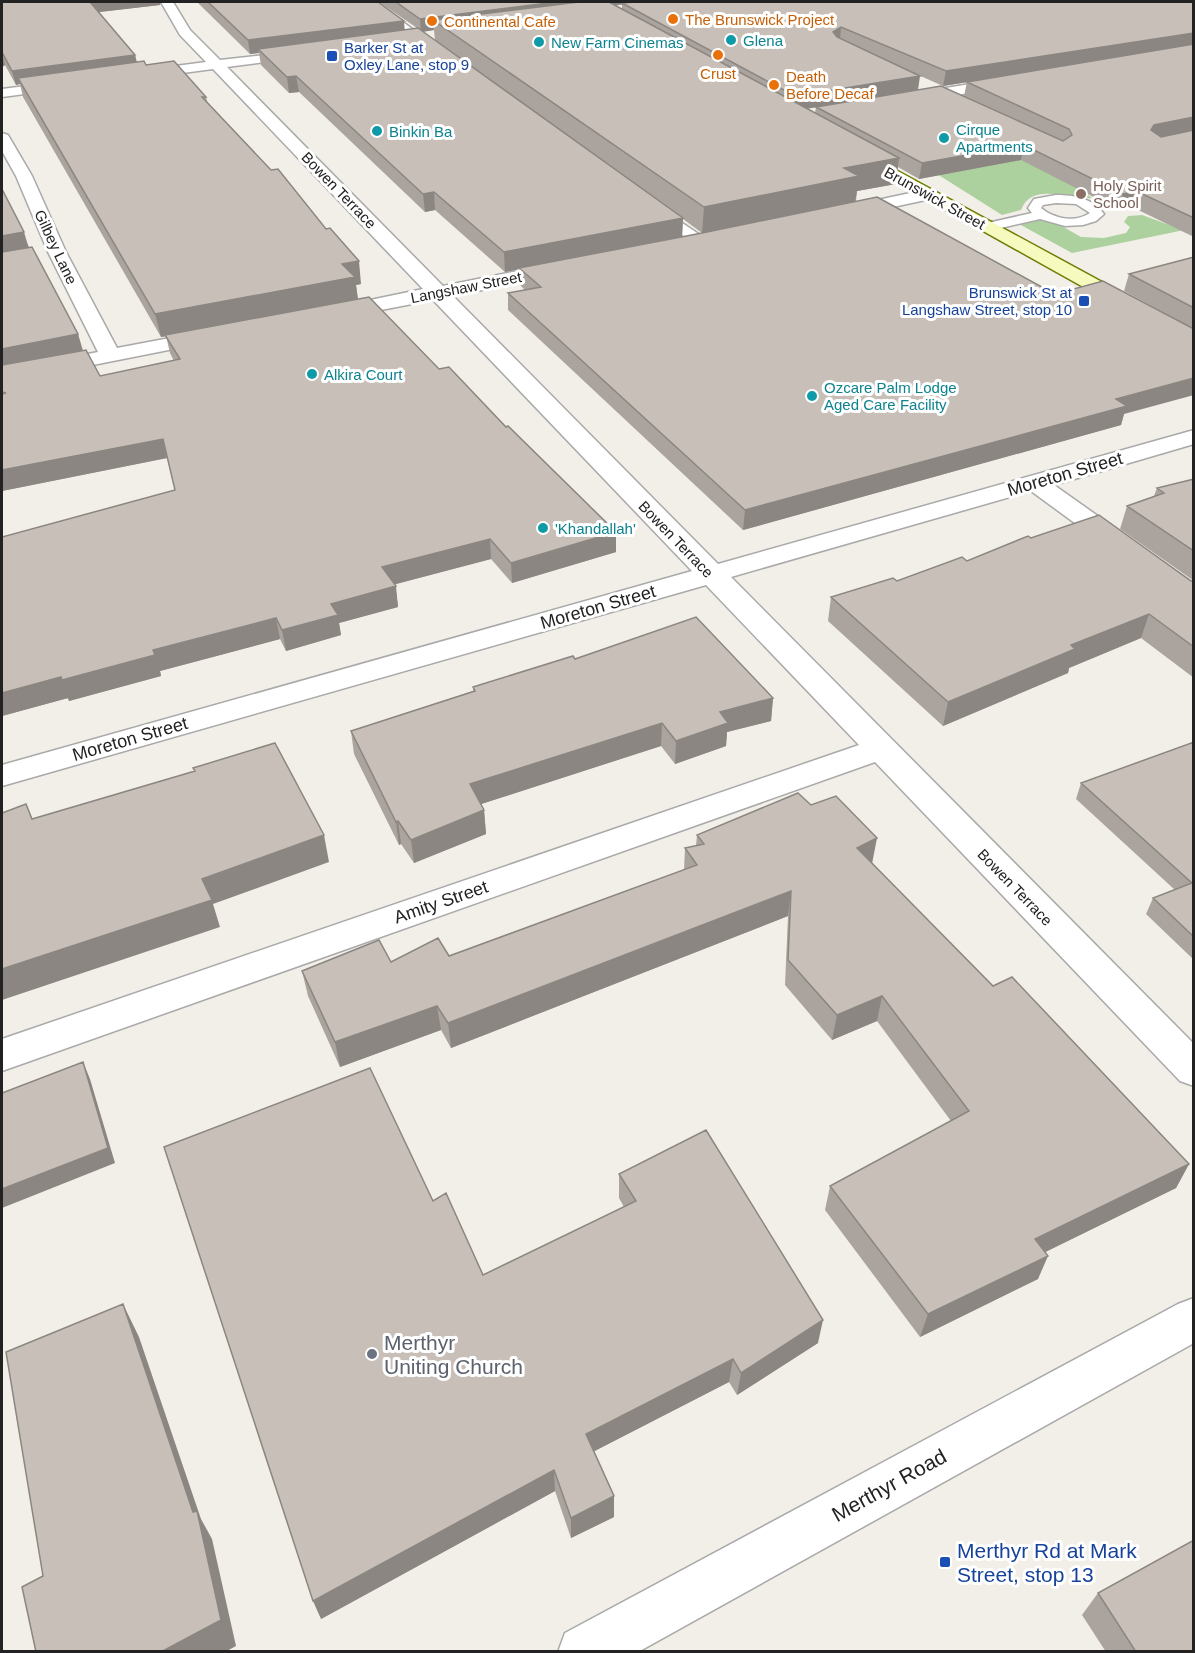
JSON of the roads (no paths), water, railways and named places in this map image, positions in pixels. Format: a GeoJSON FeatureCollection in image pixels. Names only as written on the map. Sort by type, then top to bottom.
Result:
{"type":"FeatureCollection","features":[{"type":"Feature","properties":{"kind":"main road","name":"Brunswick Street"},"geometry":{"type":"LineString","coordinates":[[846,148],[1194,341]]}},
{"type":"Feature","properties":{"kind":"street","name":"Bowen Terrace"},"geometry":{"type":"LineString","coordinates":[[168,2],[185,32],[1194,1070]]}},
{"type":"Feature","properties":{"kind":"street"},"geometry":{"type":"LineString","coordinates":[[397,41],[443,35]]}},
{"type":"Feature","properties":{"kind":"street"},"geometry":{"type":"LineString","coordinates":[[125,76],[318,51]]}},
{"type":"Feature","properties":{"kind":"street"},"geometry":{"type":"LineString","coordinates":[[894,101],[1021,80]]}},
{"type":"Feature","properties":{"kind":"street"},"geometry":{"type":"LineString","coordinates":[[2,93],[80,82]]}},
{"type":"Feature","properties":{"kind":"street"},"geometry":{"type":"LineString","coordinates":[[916,82],[968,106]]}},
{"type":"Feature","properties":{"kind":"street","name":"Gilbey Lane"},"geometry":{"type":"LineString","coordinates":[[2,138],[24,176],[57,252],[110,355]]}},
{"type":"Feature","properties":{"kind":"street"},"geometry":{"type":"LineString","coordinates":[[2,180],[24,176]]}},
{"type":"Feature","properties":{"kind":"street"},"geometry":{"type":"LineString","coordinates":[[826,216],[929,194]]}},
{"type":"Feature","properties":{"kind":"street"},"geometry":{"type":"LineString","coordinates":[[679,246],[724,237]]}},
{"type":"Feature","properties":{"kind":"street"},"geometry":{"type":"LineString","coordinates":[[37,256],[57,252]]}},
{"type":"Feature","properties":{"kind":"street","name":"Langshaw Street"},"geometry":{"type":"LineString","coordinates":[[320,315],[578,265]]}},
{"type":"Feature","properties":{"kind":"street"},"geometry":{"type":"LineString","coordinates":[[2,377],[227,333]]}},
{"type":"Feature","properties":{"kind":"street","name":"Moreton Street"},"geometry":{"type":"LineString","coordinates":[[2,776],[1194,437]]}},
{"type":"Feature","properties":{"kind":"street"},"geometry":{"type":"LineString","coordinates":[[1036,483],[1194,597]]}},
{"type":"Feature","properties":{"kind":"street","name":"Amity Street"},"geometry":{"type":"LineString","coordinates":[[2,1055],[881,749]]}},
{"type":"Feature","properties":{"kind":"street","name":"Merthyr Road"},"geometry":{"type":"LineString","coordinates":[[584,1652],[1194,1320]]}},
{"type":"Feature","properties":{"kind":"lane"},"geometry":{"type":"LineString","coordinates":[[371,2],[446,57]]}},
{"type":"Feature","properties":{"kind":"lane"},"geometry":{"type":"LineString","coordinates":[[646,202],[701,242]]}},
{"type":"Feature","properties":{"kind":"lane"},"geometry":{"type":"LineString","coordinates":[[988,227],[1041,215]]}},
{"type":"Feature","properties":{"kind":"place","name":"The Brunswick Project"},"geometry":{"type":"Point","coordinates":[673,19]}},
{"type":"Feature","properties":{"kind":"place","name":"Continental Cafe"},"geometry":{"type":"Point","coordinates":[432,21]}},
{"type":"Feature","properties":{"kind":"place","name":"Glena"},"geometry":{"type":"Point","coordinates":[731,40]}},
{"type":"Feature","properties":{"kind":"place","name":"New Farm Cinemas"},"geometry":{"type":"Point","coordinates":[539,42]}},
{"type":"Feature","properties":{"kind":"place","name":"Crust"},"geometry":{"type":"Point","coordinates":[718,55]}},
{"type":"Feature","properties":{"kind":"place","name":"Barker St at Oxley Lane, stop 9"},"geometry":{"type":"Point","coordinates":[332,56]}},
{"type":"Feature","properties":{"kind":"place","name":"Death Before Decaf"},"geometry":{"type":"Point","coordinates":[774,85]}},
{"type":"Feature","properties":{"kind":"place","name":"Binkin Ba"},"geometry":{"type":"Point","coordinates":[377,131]}},
{"type":"Feature","properties":{"kind":"place","name":"Cirque Apartments"},"geometry":{"type":"Point","coordinates":[944,138]}},
{"type":"Feature","properties":{"kind":"place","name":"Holy Spirit School"},"geometry":{"type":"Point","coordinates":[1081,194]}},
{"type":"Feature","properties":{"kind":"place","name":"Brunswick St at Langshaw Street, stop 10"},"geometry":{"type":"Point","coordinates":[1084,301]}},
{"type":"Feature","properties":{"kind":"place","name":"Alkira Court"},"geometry":{"type":"Point","coordinates":[312,374]}},
{"type":"Feature","properties":{"kind":"place","name":"Ozcare Palm Lodge Aged Care Facility"},"geometry":{"type":"Point","coordinates":[812,396]}},
{"type":"Feature","properties":{"kind":"place","name":"'Khandallah'"},"geometry":{"type":"Point","coordinates":[543,528]}},
{"type":"Feature","properties":{"kind":"place","name":"Merthyr Uniting Church"},"geometry":{"type":"Point","coordinates":[372,1354]}},
{"type":"Feature","properties":{"kind":"place","name":"Merthyr Rd at Mark Street, stop 13"},"geometry":{"type":"Point","coordinates":[945,1562]}}]}
